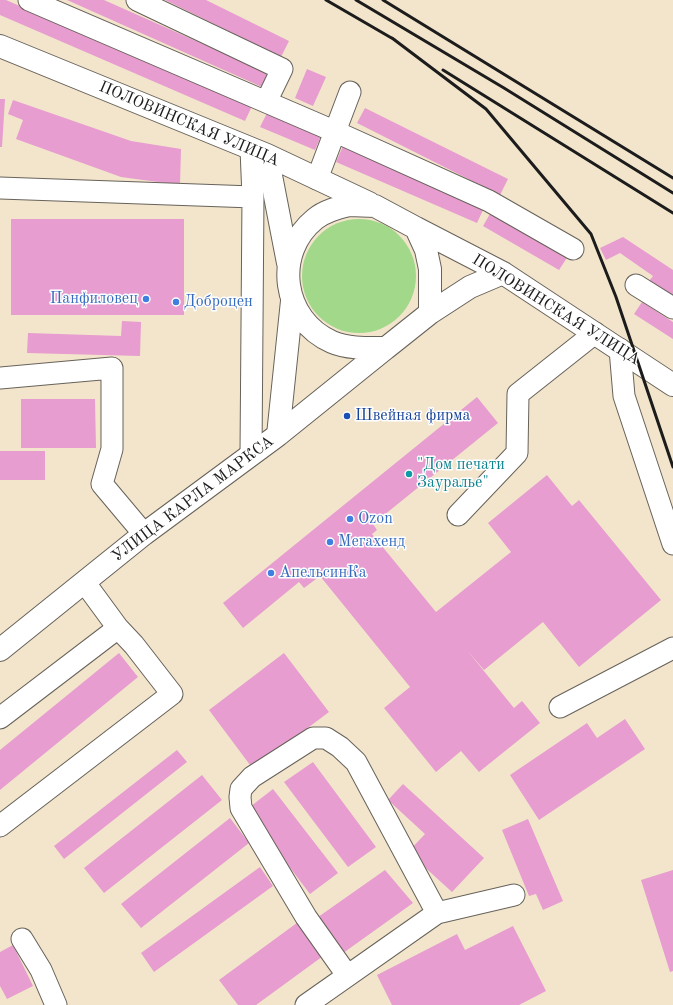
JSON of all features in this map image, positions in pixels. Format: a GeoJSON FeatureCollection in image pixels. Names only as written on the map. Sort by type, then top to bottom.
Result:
{"type":"FeatureCollection","features":[{"type":"Feature","properties":{"kind":"main road","name":"ПОЛОВИНСКАЯ УЛИЦА"},"geometry":{"type":"LineString","coordinates":[[0,46],[259,152],[375,206],[504,273],[673,384]]}},
{"type":"Feature","properties":{"kind":"main road"},"geometry":{"type":"LineString","coordinates":[[259,152],[288,263],[288,279],[292,301],[300,317],[314,331],[333,342],[354,347],[386,348]]}},
{"type":"Feature","properties":{"kind":"main road"},"geometry":{"type":"LineString","coordinates":[[288,263],[292,248],[303,230],[316,218],[333,209],[349,205],[375,206]]}},
{"type":"Feature","properties":{"kind":"main road"},"geometry":{"type":"LineString","coordinates":[[416,228],[426,250],[430,269],[430,313]]}},
{"type":"Feature","properties":{"kind":"main road","name":"УЛИЦА КАРЛА МАРКСА"},"geometry":{"type":"LineString","coordinates":[[0,650],[144,534],[251,453],[278,435],[430,313],[470,287],[504,273]]}},
{"type":"Feature","properties":{"kind":"main road"},"geometry":{"type":"LineString","coordinates":[[278,435],[292,301]]}},
{"type":"Feature","properties":{"kind":"lane"},"geometry":{"type":"LineString","coordinates":[[29,0],[336,132],[489,201],[573,249]]}},
{"type":"Feature","properties":{"kind":"lane"},"geometry":{"type":"LineString","coordinates":[[137,0],[282,69],[266,102]]}},
{"type":"Feature","properties":{"kind":"lane"},"geometry":{"type":"LineString","coordinates":[[317,179],[350,92]]}},
{"type":"Feature","properties":{"kind":"lane"},"geometry":{"type":"LineString","coordinates":[[251,453],[254,197],[259,152]]}},
{"type":"Feature","properties":{"kind":"lane"},"geometry":{"type":"LineString","coordinates":[[0,188],[254,197]]}},
{"type":"Feature","properties":{"kind":"lane"},"geometry":{"type":"LineString","coordinates":[[636,285],[673,308]]}},
{"type":"Feature","properties":{"kind":"lane"},"geometry":{"type":"LineString","coordinates":[[458,515],[517,453],[518,394],[595,333]]}},
{"type":"Feature","properties":{"kind":"lane"},"geometry":{"type":"LineString","coordinates":[[620,349],[624,396],[673,544]]}},
{"type":"Feature","properties":{"kind":"lane"},"geometry":{"type":"LineString","coordinates":[[0,378],[112,368],[112,449],[102,484],[144,534]]}},
{"type":"Feature","properties":{"kind":"lane"},"geometry":{"type":"LineString","coordinates":[[0,826],[172,694],[134,645],[118,628],[85,583]]}},
{"type":"Feature","properties":{"kind":"lane"},"geometry":{"type":"LineString","coordinates":[[0,718],[118,628]]}},
{"type":"Feature","properties":{"kind":"lane"},"geometry":{"type":"LineString","coordinates":[[560,707],[673,648]]}},
{"type":"Feature","properties":{"kind":"lane"},"geometry":{"type":"LineString","coordinates":[[347,975],[306,917],[242,808],[240,797],[241,789],[252,776],[313,738],[326,738],[340,747],[356,762],[437,913]]}},
{"type":"Feature","properties":{"kind":"lane"},"geometry":{"type":"LineString","coordinates":[[306,1005],[437,913],[514,895]]}},
{"type":"Feature","properties":{"kind":"lane"},"geometry":{"type":"LineString","coordinates":[[22,939],[41,970],[56,1005]]}},
{"type":"Feature","properties":{"kind":"lane"},"geometry":{"type":"LineString","coordinates":[[324,1005],[347,975]]}},
{"type":"Feature","properties":{"kind":"green space"},"geometry":{"type":"Polygon","coordinates":[[[359,219],[381,223],[400,235],[412,254],[416,276],[412,298],[400,317],[381,329],[359,333],[337,329],[318,317],[306,298],[302,276],[306,254],[318,235],[337,223],[359,219]]]}},
{"type":"Feature","properties":{"kind":"building"},"geometry":{"type":"Polygon","coordinates":[[[0,0],[6,0],[252,106],[245,121],[0,15],[0,0]]]}},
{"type":"Feature","properties":{"kind":"building"},"geometry":{"type":"Polygon","coordinates":[[[67,0],[104,0],[268,73],[262,87],[67,0]]]}},
{"type":"Feature","properties":{"kind":"building"},"geometry":{"type":"Polygon","coordinates":[[[165,0],[206,0],[289,41],[281,57],[165,0]]]}},
{"type":"Feature","properties":{"kind":"building"},"geometry":{"type":"Polygon","coordinates":[[[307,69],[326,77],[313,106],[295,98],[307,69]]]}},
{"type":"Feature","properties":{"kind":"building"},"geometry":{"type":"Polygon","coordinates":[[[0,99],[5,99],[2,147],[0,147],[0,99]]]}},
{"type":"Feature","properties":{"kind":"building"},"geometry":{"type":"Polygon","coordinates":[[[13,100],[131,141],[181,149],[180,185],[121,177],[16,139],[23,120],[8,114],[13,100]]]}},
{"type":"Feature","properties":{"kind":"building"},"geometry":{"type":"Polygon","coordinates":[[[365,108],[508,179],[500,195],[357,123],[365,108]]]}},
{"type":"Feature","properties":{"kind":"building"},"geometry":{"type":"Polygon","coordinates":[[[267,113],[321,136],[315,150],[260,127],[267,113]]]}},
{"type":"Feature","properties":{"kind":"building"},"geometry":{"type":"Polygon","coordinates":[[[343,146],[484,208],[477,223],[336,162],[343,146]]]}},
{"type":"Feature","properties":{"kind":"building"},"geometry":{"type":"Polygon","coordinates":[[[491,212],[568,256],[559,270],[483,226],[491,212]]]}},
{"type":"Feature","properties":{"kind":"building"},"geometry":{"type":"Polygon","coordinates":[[[11,219],[184,219],[184,315],[11,315],[11,219]]]}},
{"type":"Feature","properties":{"kind":"building"},"geometry":{"type":"Polygon","coordinates":[[[623,237],[673,270],[673,296],[649,281],[653,276],[620,253],[606,260],[600,248],[623,237]]]}},
{"type":"Feature","properties":{"kind":"building"},"geometry":{"type":"Polygon","coordinates":[[[642,302],[673,322],[673,339],[634,314],[642,302]]]}},
{"type":"Feature","properties":{"kind":"building"},"geometry":{"type":"Polygon","coordinates":[[[122,321],[141,322],[140,356],[27,353],[28,333],[121,336],[122,321]]]}},
{"type":"Feature","properties":{"kind":"building"},"geometry":{"type":"Polygon","coordinates":[[[477,397],[498,423],[373,524],[377,530],[372,534],[436,612],[511,552],[488,523],[547,475],[572,506],[579,500],[661,600],[579,667],[543,622],[484,670],[466,649],[514,708],[522,701],[540,723],[479,772],[461,751],[436,772],[384,708],[410,687],[320,576],[304,588],[299,582],[243,628],[223,603],[477,397]]]}},
{"type":"Feature","properties":{"kind":"building"},"geometry":{"type":"Polygon","coordinates":[[[21,399],[95,399],[96,448],[21,448],[21,399]]]}},
{"type":"Feature","properties":{"kind":"building"},"geometry":{"type":"Polygon","coordinates":[[[0,451],[45,451],[45,480],[0,480],[0,451]]]}},
{"type":"Feature","properties":{"kind":"building"},"geometry":{"type":"Polygon","coordinates":[[[119,653],[138,677],[0,790],[0,750],[119,653]]]}},
{"type":"Feature","properties":{"kind":"building"},"geometry":{"type":"Polygon","coordinates":[[[284,653],[329,712],[253,769],[209,710],[284,653]]]}},
{"type":"Feature","properties":{"kind":"building"},"geometry":{"type":"Polygon","coordinates":[[[625,719],[645,749],[539,820],[510,775],[587,723],[597,738],[625,719]]]}},
{"type":"Feature","properties":{"kind":"building"},"geometry":{"type":"Polygon","coordinates":[[[177,750],[187,762],[64,859],[54,846],[177,750]]]}},
{"type":"Feature","properties":{"kind":"building"},"geometry":{"type":"Polygon","coordinates":[[[313,762],[376,847],[348,867],[284,782],[313,762]]]}},
{"type":"Feature","properties":{"kind":"building"},"geometry":{"type":"Polygon","coordinates":[[[202,775],[222,800],[104,893],[84,868],[202,775]]]}},
{"type":"Feature","properties":{"kind":"building"},"geometry":{"type":"Polygon","coordinates":[[[403,784],[484,858],[452,892],[408,852],[425,834],[388,800],[403,784]]]}},
{"type":"Feature","properties":{"kind":"building"},"geometry":{"type":"Polygon","coordinates":[[[273,789],[338,873],[310,894],[246,810],[273,789]]]}},
{"type":"Feature","properties":{"kind":"building"},"geometry":{"type":"Polygon","coordinates":[[[230,818],[249,843],[141,928],[121,904],[230,818]]]}},
{"type":"Feature","properties":{"kind":"building"},"geometry":{"type":"Polygon","coordinates":[[[528,819],[563,901],[543,910],[536,894],[529,896],[502,830],[528,819]]]}},
{"type":"Feature","properties":{"kind":"building"},"geometry":{"type":"Polygon","coordinates":[[[260,867],[273,886],[154,972],[141,953],[260,867]]]}},
{"type":"Feature","properties":{"kind":"building"},"geometry":{"type":"Polygon","coordinates":[[[385,870],[413,903],[339,956],[311,922],[385,870]]]}},
{"type":"Feature","properties":{"kind":"building"},"geometry":{"type":"Polygon","coordinates":[[[673,870],[673,971],[670,972],[641,880],[673,870]]]}},
{"type":"Feature","properties":{"kind":"building"},"geometry":{"type":"Polygon","coordinates":[[[305,917],[330,951],[256,1005],[238,1005],[219,980],[305,917]]]}},
{"type":"Feature","properties":{"kind":"building"},"geometry":{"type":"Polygon","coordinates":[[[513,926],[546,991],[519,1005],[392,1005],[377,975],[457,934],[465,950],[513,926]]]}},
{"type":"Feature","properties":{"kind":"building"},"geometry":{"type":"Polygon","coordinates":[[[13,945],[33,986],[7,999],[0,986],[0,952],[13,945]]]}},
{"type":"Feature","properties":{"kind":"railway"},"geometry":{"type":"LineString","coordinates":[[326,0],[395,40]]}},
{"type":"Feature","properties":{"kind":"railway"},"geometry":{"type":"LineString","coordinates":[[356,0],[504,88],[673,193]]}},
{"type":"Feature","properties":{"kind":"railway"},"geometry":{"type":"LineString","coordinates":[[383,0],[673,178]]}},
{"type":"Feature","properties":{"kind":"railway"},"geometry":{"type":"LineString","coordinates":[[392,38],[486,109],[591,234],[616,297],[673,467]]}},
{"type":"Feature","properties":{"kind":"railway"},"geometry":{"type":"LineString","coordinates":[[443,70],[673,213]]}},
{"type":"Feature","properties":{"kind":"place","name":"Панфиловец"},"geometry":{"type":"Point","coordinates":[146,299]}},
{"type":"Feature","properties":{"kind":"place","name":"Доброцен"},"geometry":{"type":"Point","coordinates":[176,302]}},
{"type":"Feature","properties":{"kind":"place","name":"Швейная фирма"},"geometry":{"type":"Point","coordinates":[347,416]}},
{"type":"Feature","properties":{"kind":"place","name":"\"Дом печати Зауралье\""},"geometry":{"type":"Point","coordinates":[409,474]}},
{"type":"Feature","properties":{"kind":"place","name":"Ozon"},"geometry":{"type":"Point","coordinates":[350,519]}},
{"type":"Feature","properties":{"kind":"place","name":"Мегахенд"},"geometry":{"type":"Point","coordinates":[330,542]}},
{"type":"Feature","properties":{"kind":"place","name":"АпельсинКа"},"geometry":{"type":"Point","coordinates":[271,573]}}]}
